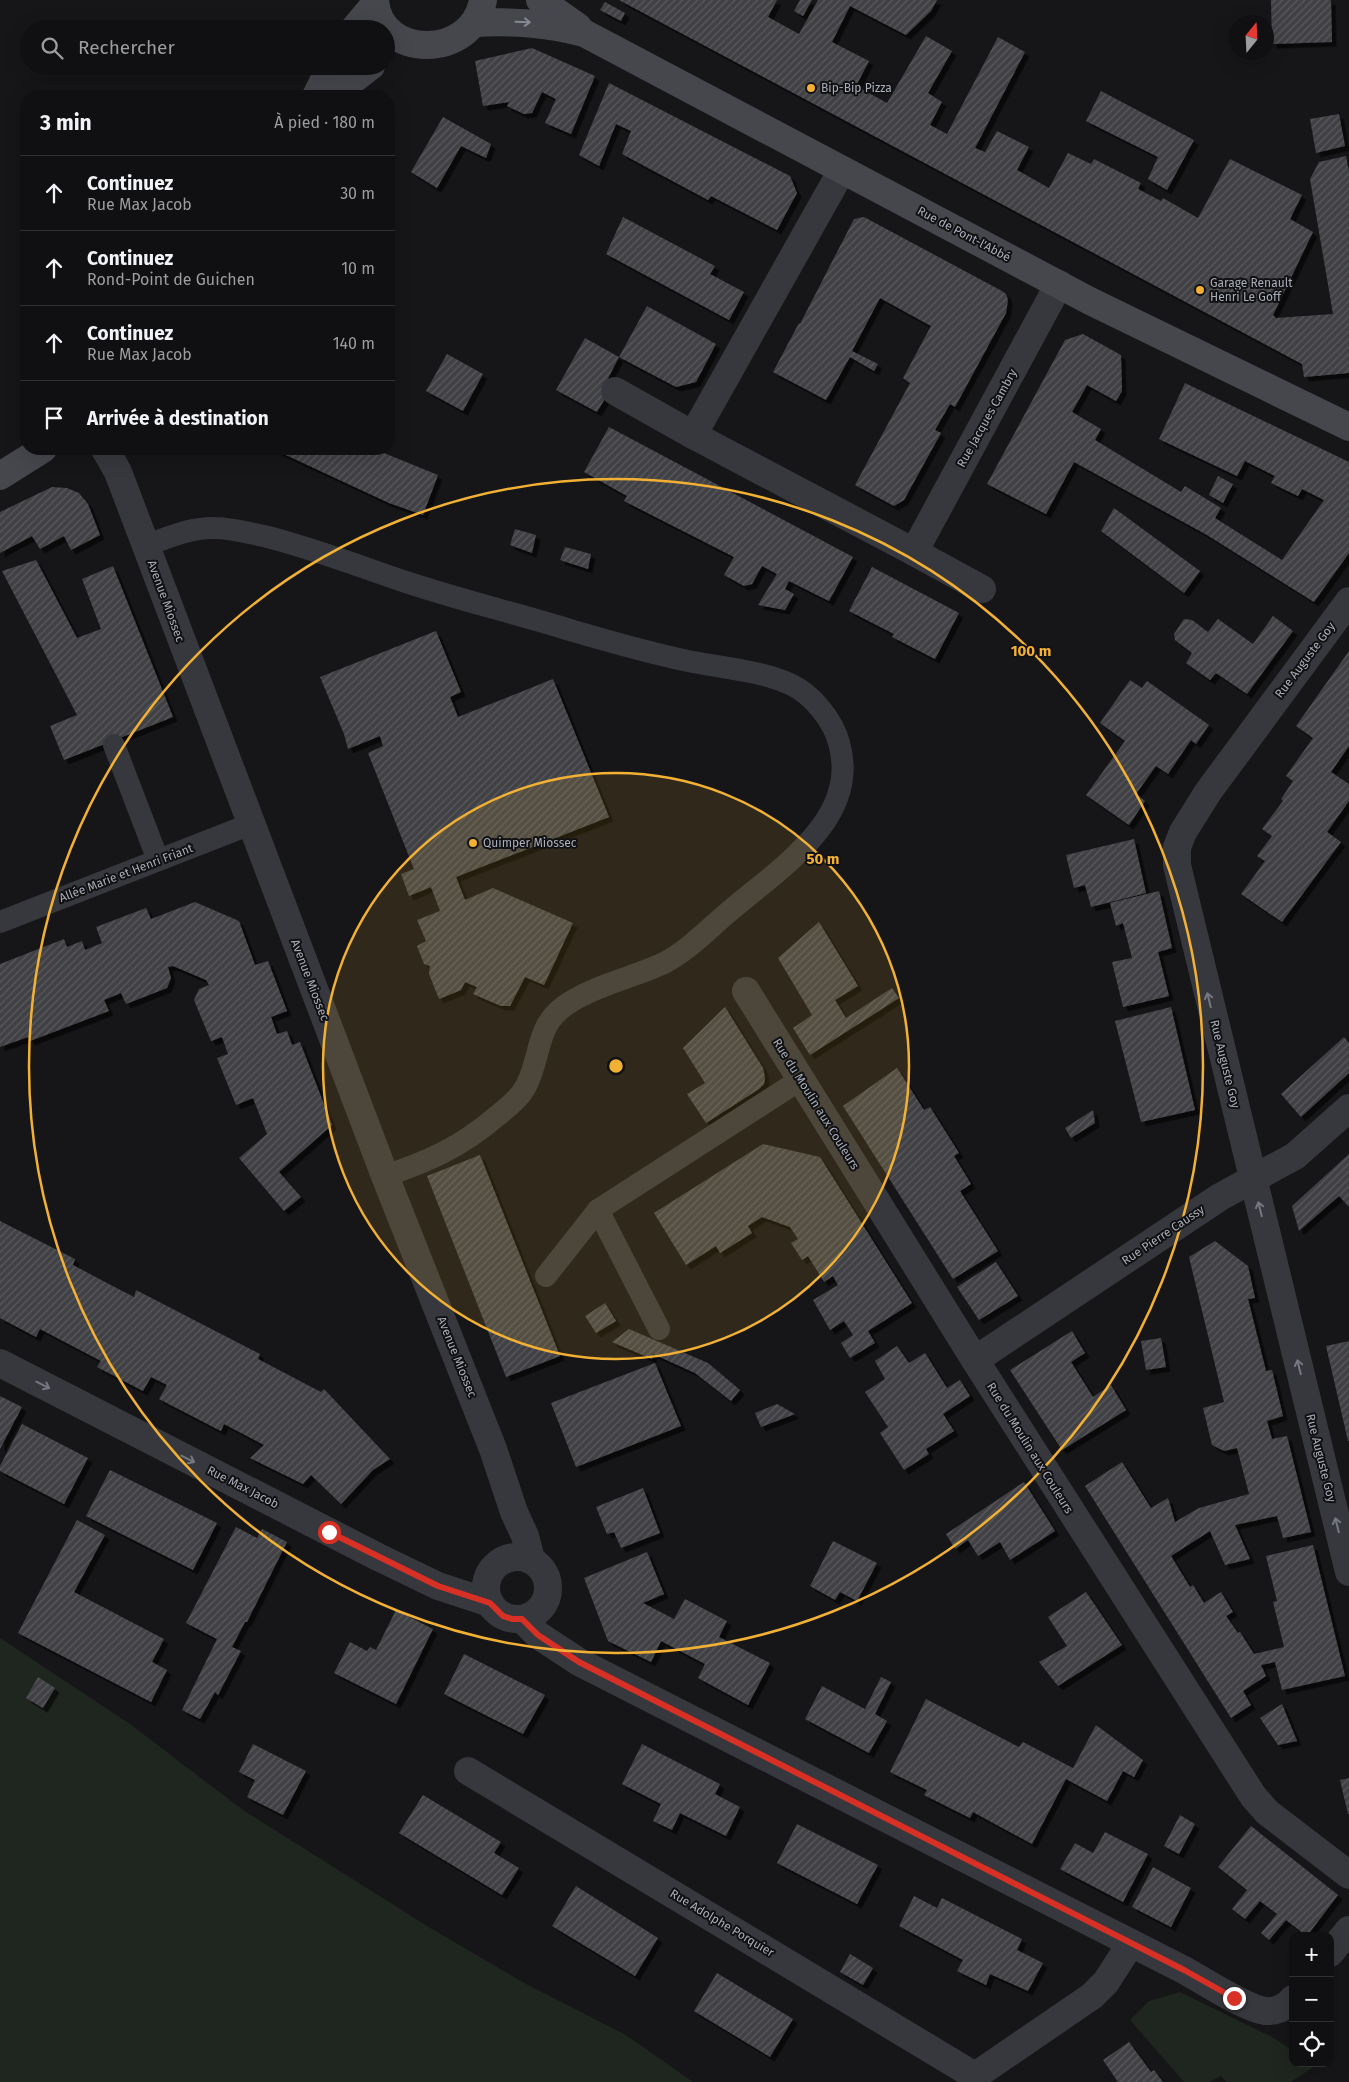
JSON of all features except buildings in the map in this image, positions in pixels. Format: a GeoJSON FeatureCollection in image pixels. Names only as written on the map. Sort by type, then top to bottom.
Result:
{"type":"FeatureCollection","features":[{"type":"Feature","properties":{"kind":"main road","name":"Rue de Pont-l'Abbé"},"geometry":{"type":"LineString","coordinates":[[540,0],[574,23],[584,33]]}},
{"type":"Feature","properties":{"kind":"main road"},"geometry":{"type":"LineString","coordinates":[[361,20],[375,2]]}},
{"type":"Feature","properties":{"kind":"main road"},"geometry":{"type":"LineString","coordinates":[[375,2],[382,20]]}},
{"type":"Feature","properties":{"kind":"main road","name":"Rue de Pont-l'Abbé"},"geometry":{"type":"LineString","coordinates":[[479,12],[526,22],[553,25],[584,33],[1059,284],[1185,348],[1349,427]]}},
{"type":"Feature","properties":{"kind":"main road"},"geometry":{"type":"LineString","coordinates":[[396,48],[443,45],[460,37],[479,12]]}},
{"type":"Feature","properties":{"kind":"main road"},"geometry":{"type":"LineString","coordinates":[[319,90],[326,75]]}},
{"type":"Feature","properties":{"kind":"main road"},"geometry":{"type":"LineString","coordinates":[[341,90],[359,75]]}},
{"type":"Feature","properties":{"kind":"main road"},"geometry":{"type":"LineString","coordinates":[[0,476],[33,455]]}},
{"type":"Feature","properties":{"kind":"street"},"geometry":{"type":"LineString","coordinates":[[693,436],[842,170]]}},
{"type":"Feature","properties":{"kind":"street","name":"Rue Jacques Cambry"},"geometry":{"type":"LineString","coordinates":[[914,552],[1059,284]]}},
{"type":"Feature","properties":{"kind":"street"},"geometry":{"type":"LineString","coordinates":[[615,391],[693,436],[982,588]]}},
{"type":"Feature","properties":{"kind":"street","name":"Avenue Miossec"},"geometry":{"type":"LineString","coordinates":[[108,455],[118,472],[385,1176],[473,1396],[514,1512],[525,1536],[531,1559]]}},
{"type":"Feature","properties":{"kind":"street","name":"Rue Auguste Goy"},"geometry":{"type":"LineString","coordinates":[[1349,602],[1208,792],[1183,832],[1177,846],[1182,886],[1349,1572]]}},
{"type":"Feature","properties":{"kind":"street","name":"Rue du Moulin aux Couleurs"},"geometry":{"type":"LineString","coordinates":[[746,991],[975,1360],[1253,1796],[1267,1812],[1349,1875]]}},
{"type":"Feature","properties":{"kind":"street","name":"Rue Pierre Caussy"},"geometry":{"type":"LineString","coordinates":[[975,1360],[1220,1197],[1295,1156],[1349,1108]]}},
{"type":"Feature","properties":{"kind":"street","name":"Rue Max Jacob"},"geometry":{"type":"LineString","coordinates":[[0,1362],[378,1557],[438,1586],[490,1603]]}},
{"type":"Feature","properties":{"kind":"street"},"geometry":{"type":"LineString","coordinates":[[500,1561],[520,1556],[531,1559],[538,1563],[547,1577],[548,1594],[532,1613],[512,1619],[503,1616],[490,1603],[486,1585],[488,1575],[500,1561],[514,1512]]}},
{"type":"Feature","properties":{"kind":"street"},"geometry":{"type":"LineString","coordinates":[[532,1613],[538,1635],[588,1666],[1131,1943],[1234,1998],[1264,2011],[1283,2005]]}},
{"type":"Feature","properties":{"kind":"street","name":"Rue Adolphe Porquier"},"geometry":{"type":"LineString","coordinates":[[468,1770],[971,2079],[1092,1996],[1106,1982],[1131,1943]]}},
{"type":"Feature","properties":{"kind":"street"},"geometry":{"type":"LineString","coordinates":[[1334,1948],[1349,1930]]}},
{"type":"Feature","properties":{"kind":"lane"},"geometry":{"type":"LineString","coordinates":[[146,545],[185,532],[216,528],[273,538],[411,584],[637,649],[770,676],[792,684],[804,692],[829,721],[837,734],[844,776],[834,808],[826,823],[789,861],[689,947],[666,962],[570,1001],[552,1018],[541,1035],[532,1072],[525,1089],[515,1101],[475,1135],[427,1162],[385,1176]]}},
{"type":"Feature","properties":{"kind":"lane"},"geometry":{"type":"LineString","coordinates":[[114,745],[158,860]]}},
{"type":"Feature","properties":{"kind":"lane","name":"Allée Marie et Henri Friant"},"geometry":{"type":"LineString","coordinates":[[0,922],[251,824]]}},
{"type":"Feature","properties":{"kind":"lane"},"geometry":{"type":"LineString","coordinates":[[546,1276],[598,1210],[800,1080]]}},
{"type":"Feature","properties":{"kind":"lane"},"geometry":{"type":"LineString","coordinates":[[598,1210],[659,1329]]}},
{"type":"Feature","properties":{"kind":"shaded area"},"geometry":{"type":"Polygon","coordinates":[[[0,1638],[130,1724],[243,1810],[432,1929],[526,1984],[626,2035],[693,2082],[0,2082],[0,1638]]]}},
{"type":"Feature","properties":{"kind":"shaded area"},"geometry":{"type":"Polygon","coordinates":[[[1180,1992],[1272,2037],[1289,2048],[1289,2067],[1314,2067],[1291,2082],[1226,2082],[1221,2076],[1209,2082],[1184,2082],[1130,2020],[1149,2001],[1180,1992]]]}},
{"type":"Feature","properties":{"kind":"place","name":"Bip-Bip Pizza"},"geometry":{"type":"Point","coordinates":[811,88]}},
{"type":"Feature","properties":{"kind":"place","name":"Garage Renault Henri Le Goff"},"geometry":{"type":"Point","coordinates":[1200,290]}},
{"type":"Feature","properties":{"kind":"place","name":"Quimper Miossec"},"geometry":{"type":"Point","coordinates":[473,843]}},
{"type":"Feature","properties":{"kind":"route"},"geometry":{"type":"LineString","coordinates":[[329,1532],[438,1586],[490,1603],[503,1616],[512,1619],[522,1619],[538,1635],[579,1662],[1184,1970],[1234,1998]]}}]}
